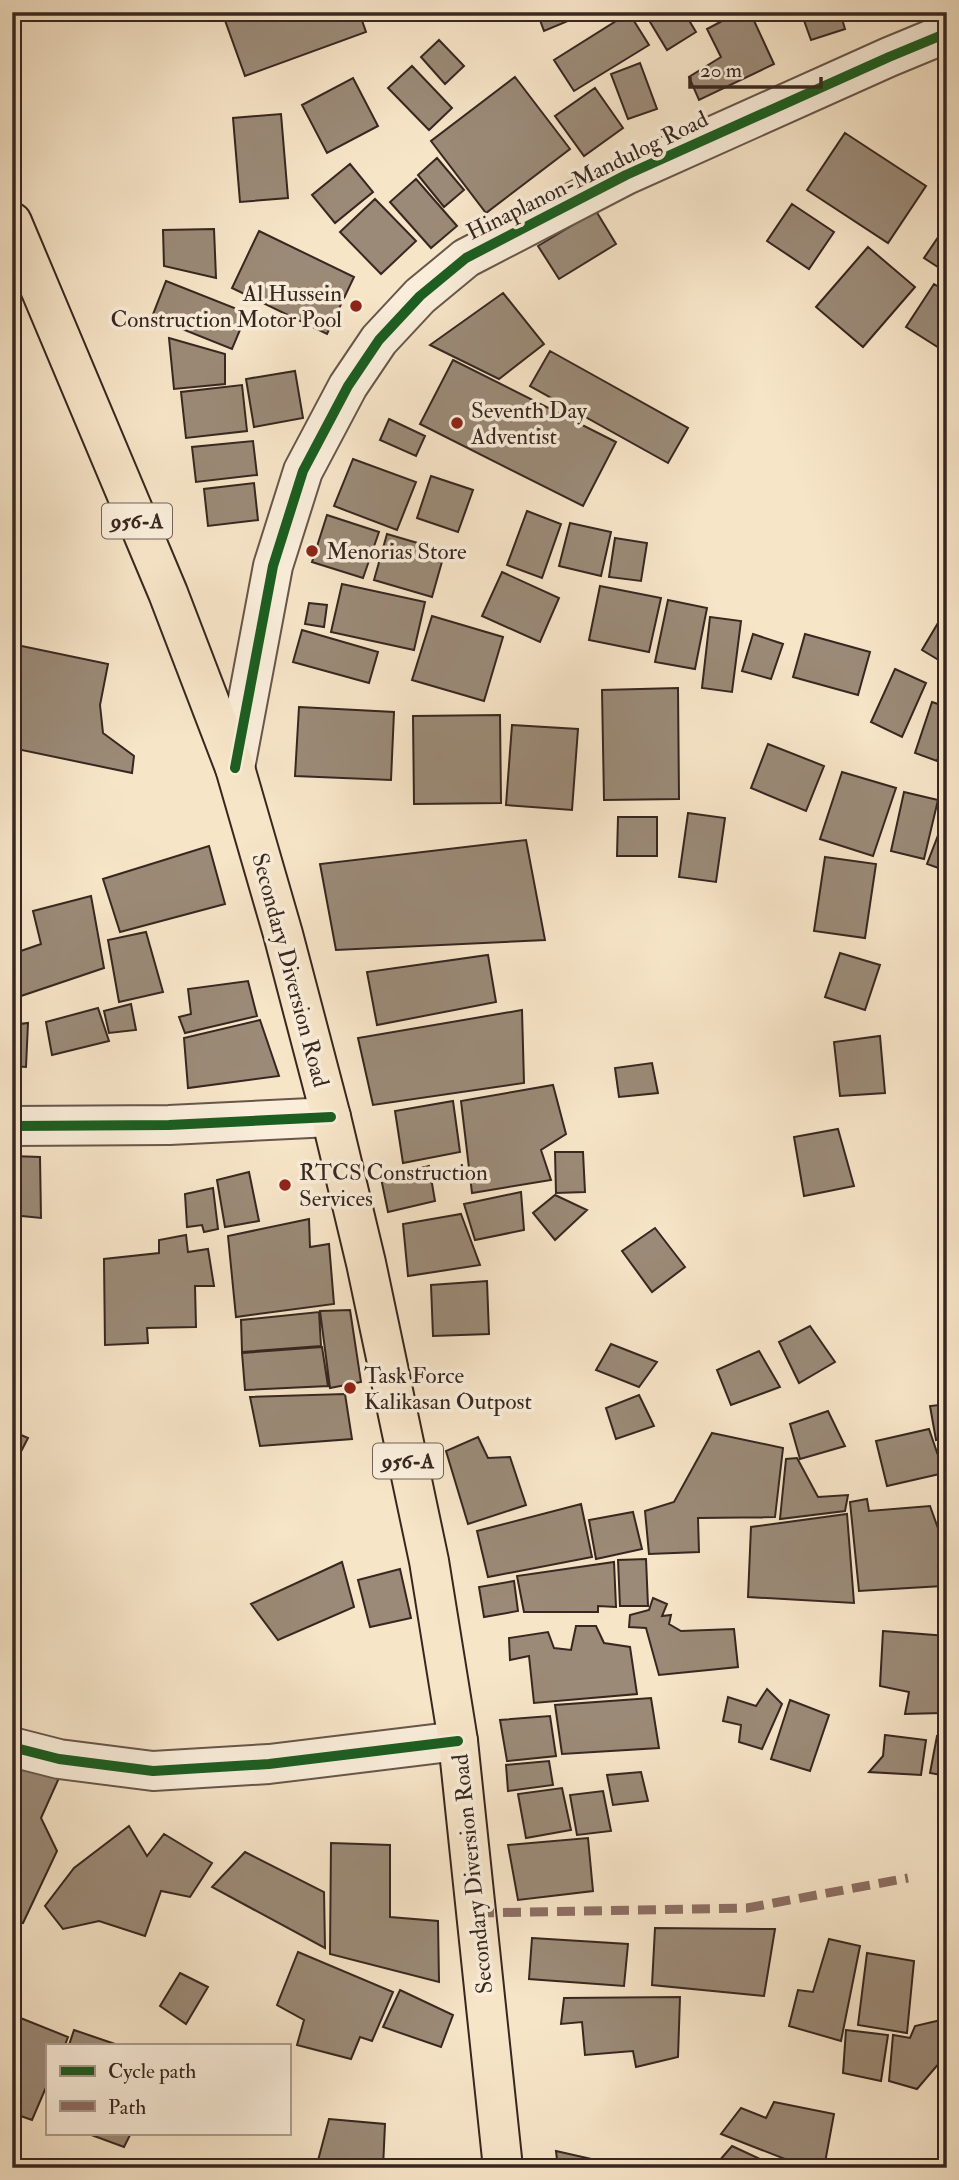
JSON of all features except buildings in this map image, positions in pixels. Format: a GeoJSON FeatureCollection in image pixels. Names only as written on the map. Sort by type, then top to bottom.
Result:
{"type":"FeatureCollection","features":[{"type":"Feature","properties":{"kind":"main road","name":"Secondary Diversion Road"},"geometry":{"type":"LineString","coordinates":[[12,222],[168,593],[235,768],[283,934],[331,1117],[366,1263],[429,1561],[458,1741],[503,2168]]}},
{"type":"Feature","properties":{"kind":"street","name":"Hinaplanon-Mandulog Road"},"geometry":{"type":"LineString","coordinates":[[235,768],[273,566],[303,471],[348,386],[379,340],[420,296],[466,258],[626,175],[947,33]]}},
{"type":"Feature","properties":{"kind":"street"},"geometry":{"type":"LineString","coordinates":[[12,1126],[169,1125],[331,1117]]}},
{"type":"Feature","properties":{"kind":"street"},"geometry":{"type":"LineString","coordinates":[[12,1747],[59,1759],[153,1771],[269,1764],[458,1741]]}},
{"type":"Feature","properties":{"kind":"marked path"},"geometry":{"type":"LineString","coordinates":[[476,1913],[747,1908],[908,1878]]}},
{"type":"Feature","properties":{"kind":"cycle path"},"geometry":{"type":"LineString","coordinates":[[235,768],[273,566],[303,471],[348,386],[379,340],[420,296],[466,258],[626,175],[947,33]]}},
{"type":"Feature","properties":{"kind":"cycle path"},"geometry":{"type":"LineString","coordinates":[[12,1126],[169,1125],[331,1117]]}},
{"type":"Feature","properties":{"kind":"cycle path"},"geometry":{"type":"LineString","coordinates":[[12,1747],[59,1759],[153,1771],[269,1764],[458,1741]]}},
{"type":"Feature","properties":{"kind":"place","name":"Al Hussein Construction Motor Pool"},"geometry":{"type":"Point","coordinates":[356,306]}},
{"type":"Feature","properties":{"kind":"place","name":"Seventh Day Adventist"},"geometry":{"type":"Point","coordinates":[457,423]}},
{"type":"Feature","properties":{"kind":"place","name":"Menorias Store"},"geometry":{"type":"Point","coordinates":[312,551]}},
{"type":"Feature","properties":{"kind":"place","name":"RTCS Construction Services"},"geometry":{"type":"Point","coordinates":[285,1185]}},
{"type":"Feature","properties":{"kind":"place","name":"Task Force Kalikasan Outpost"},"geometry":{"type":"Point","coordinates":[350,1388]}}]}
